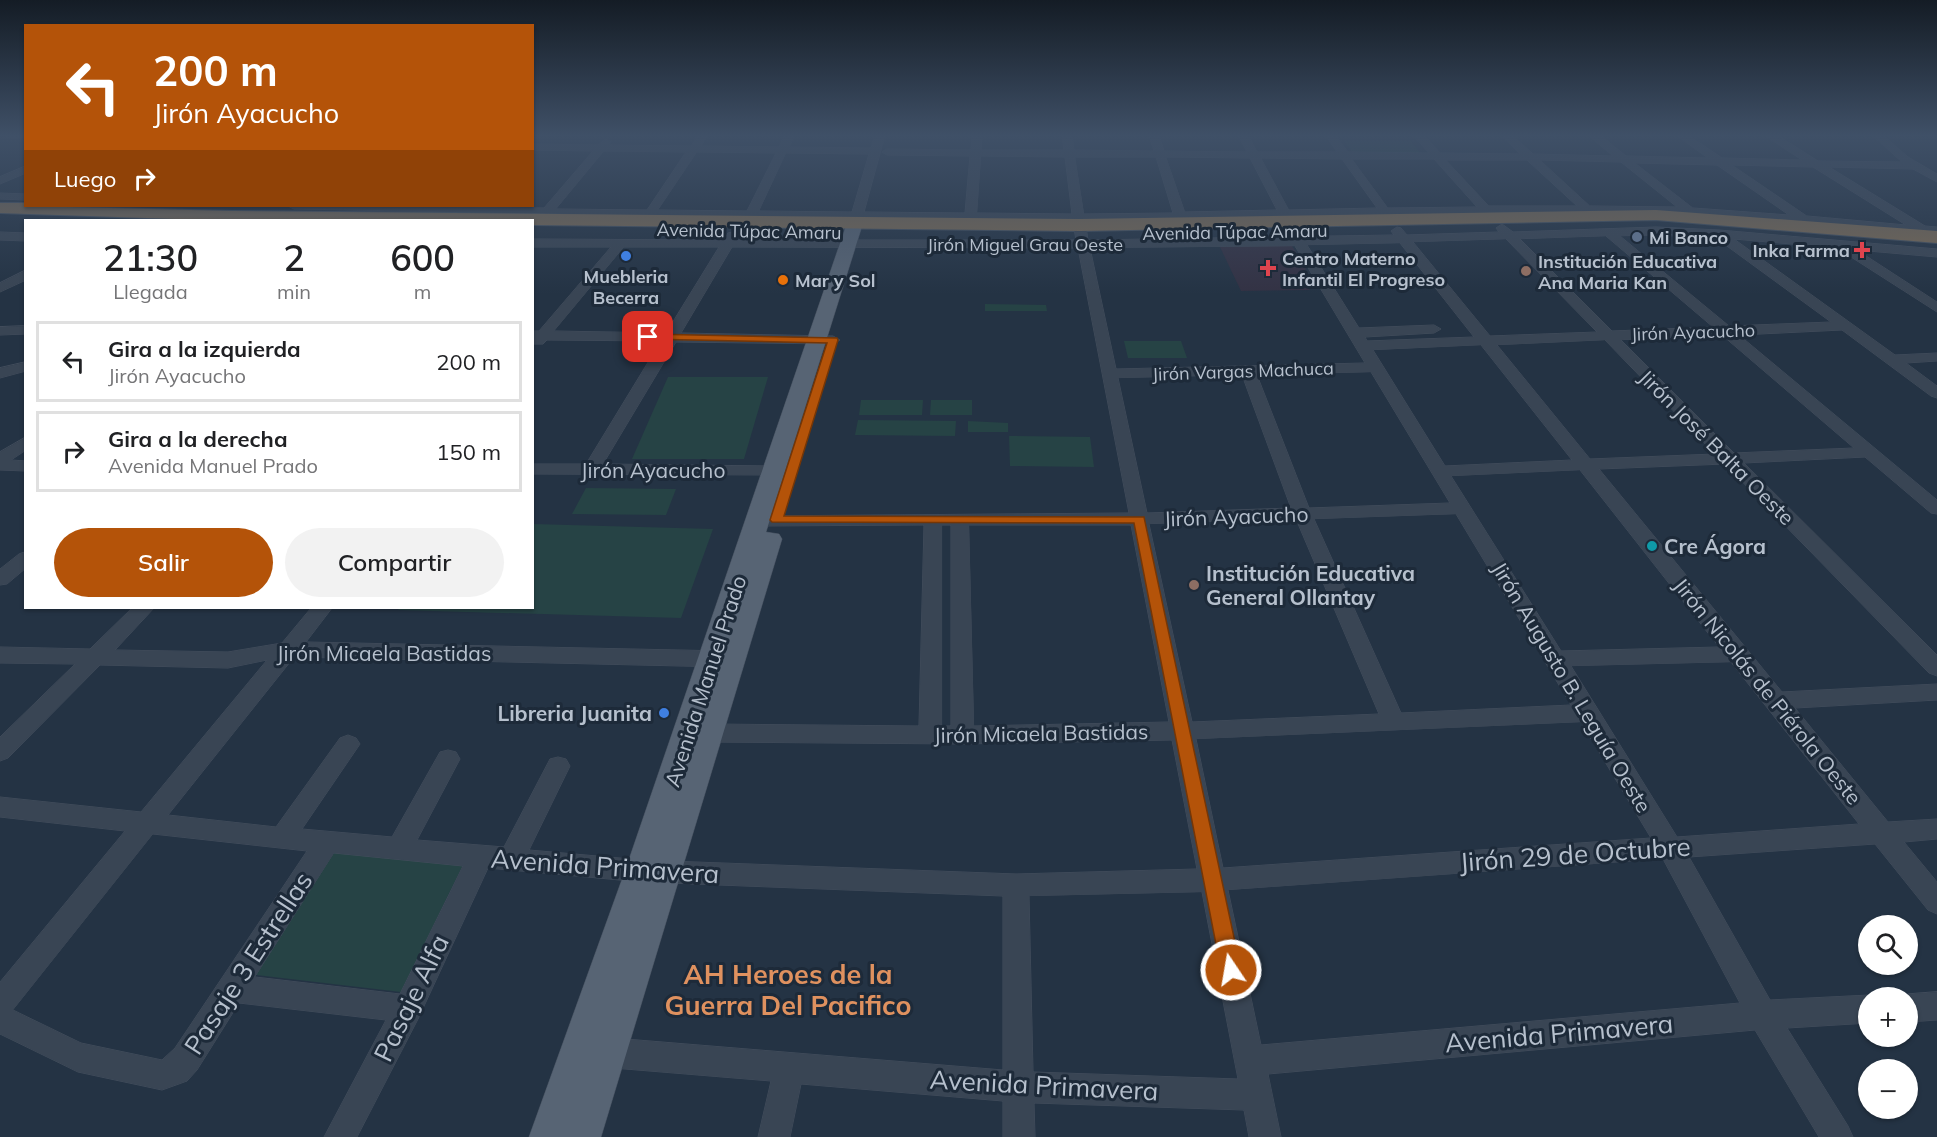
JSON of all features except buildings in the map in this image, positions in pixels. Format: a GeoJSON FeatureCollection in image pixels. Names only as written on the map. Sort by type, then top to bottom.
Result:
{"type":"FeatureCollection","features":[{"type":"Feature","properties":{"kind":"highway","name":"Avenida Túpac Amaru"},"geometry":{"type":"LineString","coordinates":[[0,208],[328,219]]}},
{"type":"Feature","properties":{"kind":"highway","name":"Avenida Túpac Amaru"},"geometry":{"type":"LineString","coordinates":[[1081,230],[1604,214],[1691,216],[1937,245]]}},
{"type":"Feature","properties":{"kind":"highway"},"geometry":{"type":"LineString","coordinates":[[0,217],[59,219]]}},
{"type":"Feature","properties":{"kind":"highway","name":"Avenida Túpac Amaru"},"geometry":{"type":"LineString","coordinates":[[534,222],[1081,230],[1394,226],[1503,229],[1669,223],[1930,234]]}},
{"type":"Feature","properties":{"kind":"highway","name":"Avenida Túpac Amaru"},"geometry":{"type":"LineString","coordinates":[[534,228],[731,237],[862,226]]}},
{"type":"Feature","properties":{"kind":"main road","name":"Avenida Manuel Prado"},"geometry":{"type":"LineString","coordinates":[[580,1137],[594,1052],[862,226]]}},
{"type":"Feature","properties":{"kind":"main road","name":"Avenida Manuel Prado"},"geometry":{"type":"LineString","coordinates":[[767,520],[774,471],[824,344]]}},
{"type":"Feature","properties":{"kind":"main road","name":"Avenida Manuel Prado"},"geometry":{"type":"LineString","coordinates":[[653,872],[709,733],[722,659]]}},
{"type":"Feature","properties":{"kind":"main road","name":"Avenida Manuel Prado"},"geometry":{"type":"LineString","coordinates":[[550,1137],[594,1052]]}},
{"type":"Feature","properties":{"kind":"street"},"geometry":{"type":"LineString","coordinates":[[547,212],[568,188]]}},
{"type":"Feature","properties":{"kind":"street"},"geometry":{"type":"LineString","coordinates":[[651,212],[667,188]]}},
{"type":"Feature","properties":{"kind":"street"},"geometry":{"type":"LineString","coordinates":[[752,213],[764,188]]}},
{"type":"Feature","properties":{"kind":"street"},"geometry":{"type":"LineString","coordinates":[[862,226],[869,188]]}},
{"type":"Feature","properties":{"kind":"street"},"geometry":{"type":"LineString","coordinates":[[971,217],[973,188]]}},
{"type":"Feature","properties":{"kind":"street"},"geometry":{"type":"LineString","coordinates":[[1074,188],[1110,375],[1265,1137]]}},
{"type":"Feature","properties":{"kind":"street"},"geometry":{"type":"LineString","coordinates":[[1171,188],[1180,216]]}},
{"type":"Feature","properties":{"kind":"street"},"geometry":{"type":"LineString","coordinates":[[1271,188],[1285,214]]}},
{"type":"Feature","properties":{"kind":"street","name":"Jirón Nicolás de Piérola Oeste"},"geometry":{"type":"LineString","coordinates":[[1367,188],[1394,226],[1937,902]]}},
{"type":"Feature","properties":{"kind":"street"},"geometry":{"type":"LineString","coordinates":[[1466,188],[1486,210]]}},
{"type":"Feature","properties":{"kind":"street"},"geometry":{"type":"LineString","coordinates":[[1564,188],[1586,208]]}},
{"type":"Feature","properties":{"kind":"street"},"geometry":{"type":"LineString","coordinates":[[1659,188],[1689,211]]}},
{"type":"Feature","properties":{"kind":"street"},"geometry":{"type":"LineString","coordinates":[[1757,188],[1937,308]]}},
{"type":"Feature","properties":{"kind":"street"},"geometry":{"type":"LineString","coordinates":[[1855,188],[1930,234]]}},
{"type":"Feature","properties":{"kind":"street"},"geometry":{"type":"LineString","coordinates":[[0,196],[24,196]]}},
{"type":"Feature","properties":{"kind":"street"},"geometry":{"type":"LineString","coordinates":[[328,219],[346,207]]}},
{"type":"Feature","properties":{"kind":"street","name":"Avenida Túpac Amaru"},"geometry":{"type":"LineString","coordinates":[[452,207],[547,212],[752,213],[862,226],[971,217],[1081,230],[1180,216],[1285,214],[1394,226],[1486,210],[1586,208],[1689,211],[1821,231]]}},
{"type":"Feature","properties":{"kind":"street","name":"Jirón Miguel Grau Oeste"},"geometry":{"type":"LineString","coordinates":[[1081,230],[1299,242],[1394,226]]}},
{"type":"Feature","properties":{"kind":"street"},"geometry":{"type":"LineString","coordinates":[[1503,229],[1718,234],[1821,231],[1937,253]]}},
{"type":"Feature","properties":{"kind":"street","name":"Jirón José Balta Oeste"},"geometry":{"type":"LineString","coordinates":[[1503,229],[1937,668]]}},
{"type":"Feature","properties":{"kind":"street"},"geometry":{"type":"LineString","coordinates":[[1607,231],[1934,503]]}},
{"type":"Feature","properties":{"kind":"street","name":"Avenida Túpac Amaru"},"geometry":{"type":"LineString","coordinates":[[1930,234],[1937,231]]}},
{"type":"Feature","properties":{"kind":"street"},"geometry":{"type":"LineString","coordinates":[[1718,234],[1937,393]]}},
{"type":"Feature","properties":{"kind":"street"},"geometry":{"type":"LineString","coordinates":[[0,236],[24,237]]}},
{"type":"Feature","properties":{"kind":"street"},"geometry":{"type":"LineString","coordinates":[[534,243],[731,237]]}},
{"type":"Feature","properties":{"kind":"street"},"geometry":{"type":"LineString","coordinates":[[591,470],[731,237]]}},
{"type":"Feature","properties":{"kind":"street"},"geometry":{"type":"LineString","coordinates":[[535,341],[622,242]]}},
{"type":"Feature","properties":{"kind":"street","name":"Jirón Augusto B. Leguía Oeste"},"geometry":{"type":"LineString","coordinates":[[1299,242],[1670,847],[1762,1015],[1837,1137]]}},
{"type":"Feature","properties":{"kind":"street"},"geometry":{"type":"LineString","coordinates":[[0,288],[24,275]]}},
{"type":"Feature","properties":{"kind":"street","name":"Jirón Ayacucho"},"geometry":{"type":"LineString","coordinates":[[1721,326],[1830,317]]}},
{"type":"Feature","properties":{"kind":"street","name":"Jirón Ayacucho"},"geometry":{"type":"LineString","coordinates":[[1359,340],[1601,329],[1843,326]]}},
{"type":"Feature","properties":{"kind":"street"},"geometry":{"type":"LineString","coordinates":[[0,331],[24,330]]}},
{"type":"Feature","properties":{"kind":"street"},"geometry":{"type":"LineString","coordinates":[[535,341],[824,344]]}},
{"type":"Feature","properties":{"kind":"street"},"geometry":{"type":"LineString","coordinates":[[1891,360],[1937,357]]}},
{"type":"Feature","properties":{"kind":"street"},"geometry":{"type":"LineString","coordinates":[[0,373],[24,367]]}},
{"type":"Feature","properties":{"kind":"street","name":"Jirón Vargas Machuca"},"geometry":{"type":"LineString","coordinates":[[1110,375],[1376,367]]}},
{"type":"Feature","properties":{"kind":"street"},"geometry":{"type":"LineString","coordinates":[[1248,370],[1302,513],[1395,722]]}},
{"type":"Feature","properties":{"kind":"street"},"geometry":{"type":"LineString","coordinates":[[0,460],[24,443]]}},
{"type":"Feature","properties":{"kind":"street"},"geometry":{"type":"LineString","coordinates":[[1440,471],[1870,452]]}},
{"type":"Feature","properties":{"kind":"street"},"geometry":{"type":"LineString","coordinates":[[0,465],[24,466]]}},
{"type":"Feature","properties":{"kind":"street","name":"Jirón Ayacucho"},"geometry":{"type":"LineString","coordinates":[[534,470],[774,471]]}},
{"type":"Feature","properties":{"kind":"street","name":"Jirón Ayacucho"},"geometry":{"type":"LineString","coordinates":[[767,520],[1139,519],[1462,508]]}},
{"type":"Feature","properties":{"kind":"street"},"geometry":{"type":"LineString","coordinates":[[930,735],[933,519]]}},
{"type":"Feature","properties":{"kind":"street"},"geometry":{"type":"LineString","coordinates":[[960,519],[963,735]]}},
{"type":"Feature","properties":{"kind":"street"},"geometry":{"type":"LineString","coordinates":[[0,579],[24,560]]}},
{"type":"Feature","properties":{"kind":"street"},"geometry":{"type":"LineString","coordinates":[[0,752],[143,609]]}},
{"type":"Feature","properties":{"kind":"street"},"geometry":{"type":"LineString","coordinates":[[5,989],[147,824],[321,609]]}},
{"type":"Feature","properties":{"kind":"street","name":"Jirón Micaela Bastidas"},"geometry":{"type":"LineString","coordinates":[[0,655],[228,660],[289,649],[722,659]]}},
{"type":"Feature","properties":{"kind":"street"},"geometry":{"type":"LineString","coordinates":[[1555,659],[1739,654]]}},
{"type":"Feature","properties":{"kind":"street"},"geometry":{"type":"LineString","coordinates":[[1777,701],[1937,692]]}},
{"type":"Feature","properties":{"kind":"street","name":"Jirón Micaela Bastidas"},"geometry":{"type":"LineString","coordinates":[[709,733],[963,735],[1183,731],[1588,714]]}},
{"type":"Feature","properties":{"kind":"street"},"geometry":{"type":"LineString","coordinates":[[282,838],[348,744]]}},
{"type":"Feature","properties":{"kind":"street"},"geometry":{"type":"LineString","coordinates":[[399,849],[448,759]]}},
{"type":"Feature","properties":{"kind":"street"},"geometry":{"type":"LineString","coordinates":[[511,859],[558,766]]}},
{"type":"Feature","properties":{"kind":"street","name":"Avenida Primavera"},"geometry":{"type":"LineString","coordinates":[[0,807],[282,838],[653,872],[1016,885],[1213,880]]}},
{"type":"Feature","properties":{"kind":"street","name":"Jirón 29 de Octubre"},"geometry":{"type":"LineString","coordinates":[[1213,880],[1937,829]]}},
{"type":"Feature","properties":{"kind":"street","name":"Pasaje 3 Estrellas"},"geometry":{"type":"LineString","coordinates":[[0,1019],[78,1057],[162,1076],[176,1070],[186,1059],[327,842]]}},
{"type":"Feature","properties":{"kind":"street","name":"Pasaje Alfa"},"geometry":{"type":"LineString","coordinates":[[340,1137],[408,1009],[480,857]]}},
{"type":"Feature","properties":{"kind":"street"},"geometry":{"type":"LineString","coordinates":[[1016,885],[1019,1137]]}},
{"type":"Feature","properties":{"kind":"street"},"geometry":{"type":"LineString","coordinates":[[231,988],[408,1009]]}},
{"type":"Feature","properties":{"kind":"street"},"geometry":{"type":"LineString","coordinates":[[1918,1007],[1937,1006]]}},
{"type":"Feature","properties":{"kind":"street","name":"Avenida Primavera"},"geometry":{"type":"LineString","coordinates":[[1250,1061],[1762,1015],[1858,1011]]}},
{"type":"Feature","properties":{"kind":"street","name":"Avenida Primavera"},"geometry":{"type":"LineString","coordinates":[[594,1052],[1018,1087],[1257,1095]]}},
{"type":"Feature","properties":{"kind":"street"},"geometry":{"type":"LineString","coordinates":[[774,1137],[789,1068]]}},
{"type":"Feature","properties":{"kind":"shaded area","name":"Centro Materno Infantil El Progreso"},"geometry":{"type":"Polygon","coordinates":[[[1283,244],[1292,246],[1306,267],[1305,272],[1299,274],[1310,290],[1241,291],[1219,245],[1283,244]]]}},
{"type":"Feature","properties":{"kind":"green space"},"geometry":{"type":"Polygon","coordinates":[[[985,304],[1046,305],[1047,311],[985,311],[985,304]]]}},
{"type":"Feature","properties":{"kind":"green space"},"geometry":{"type":"Polygon","coordinates":[[[1124,341],[1181,341],[1187,358],[1128,358],[1124,341]]]}},
{"type":"Feature","properties":{"kind":"green space"},"geometry":{"type":"Polygon","coordinates":[[[668,377],[768,377],[744,459],[632,459],[668,377]]]}},
{"type":"Feature","properties":{"kind":"green space"},"geometry":{"type":"Polygon","coordinates":[[[861,400],[923,400],[922,415],[859,415],[861,400]]]}},
{"type":"Feature","properties":{"kind":"green space"},"geometry":{"type":"Polygon","coordinates":[[[931,400],[972,400],[972,415],[930,415],[931,400]]]}},
{"type":"Feature","properties":{"kind":"green space"},"geometry":{"type":"Polygon","coordinates":[[[858,420],[956,421],[955,436],[855,435],[858,420]]]}},
{"type":"Feature","properties":{"kind":"green space"},"geometry":{"type":"Polygon","coordinates":[[[968,421],[1008,423],[1008,432],[968,432],[968,421]]]}},
{"type":"Feature","properties":{"kind":"green space"},"geometry":{"type":"Polygon","coordinates":[[[1009,436],[1090,437],[1094,467],[1010,466],[1009,436]]]}},
{"type":"Feature","properties":{"kind":"green space"},"geometry":{"type":"Polygon","coordinates":[[[586,488],[676,489],[666,515],[572,514],[586,488]]]}},
{"type":"Feature","properties":{"kind":"green space"},"geometry":{"type":"Polygon","coordinates":[[[534,524],[713,529],[681,618],[398,610],[534,609],[534,524]]]}},
{"type":"Feature","properties":{"kind":"green space"},"geometry":{"type":"Polygon","coordinates":[[[330,847],[464,863],[401,992],[247,974],[330,847]]]}},
{"type":"Feature","properties":{"kind":"place","name":"Mi Banco"},"geometry":{"type":"Point","coordinates":[1637,237]}},
{"type":"Feature","properties":{"kind":"place","name":"Inka Farma"},"geometry":{"type":"Point","coordinates":[1862,250]}},
{"type":"Feature","properties":{"kind":"place","name":"Muebleria Becerra"},"geometry":{"type":"Point","coordinates":[626,256]}},
{"type":"Feature","properties":{"kind":"place","name":"Centro Materno Infantil El Progreso"},"geometry":{"type":"Point","coordinates":[1268,268]}},
{"type":"Feature","properties":{"kind":"place","name":"Institución Educativa Ana Maria Kan"},"geometry":{"type":"Point","coordinates":[1526,271]}},
{"type":"Feature","properties":{"kind":"place","name":"Mar y Sol"},"geometry":{"type":"Point","coordinates":[783,280]}},
{"type":"Feature","properties":{"kind":"place","name":"Cre Ágora"},"geometry":{"type":"Point","coordinates":[1652,546]}},
{"type":"Feature","properties":{"kind":"place","name":"Institución Educativa General Ollantay"},"geometry":{"type":"Point","coordinates":[1194,585]}},
{"type":"Feature","properties":{"kind":"place","name":"Libreria Juanita"},"geometry":{"type":"Point","coordinates":[664,713]}},
{"type":"Feature","properties":{"kind":"district","name":"AH Heroes de la Guerra Del Pacifico"},"geometry":{"type":"Point","coordinates":[788,990]}},
{"type":"Feature","properties":{"kind":"route"},"geometry":{"type":"LineString","coordinates":[[648,337],[833,340],[776,520],[1139,519],[1231,970]]}}]}
